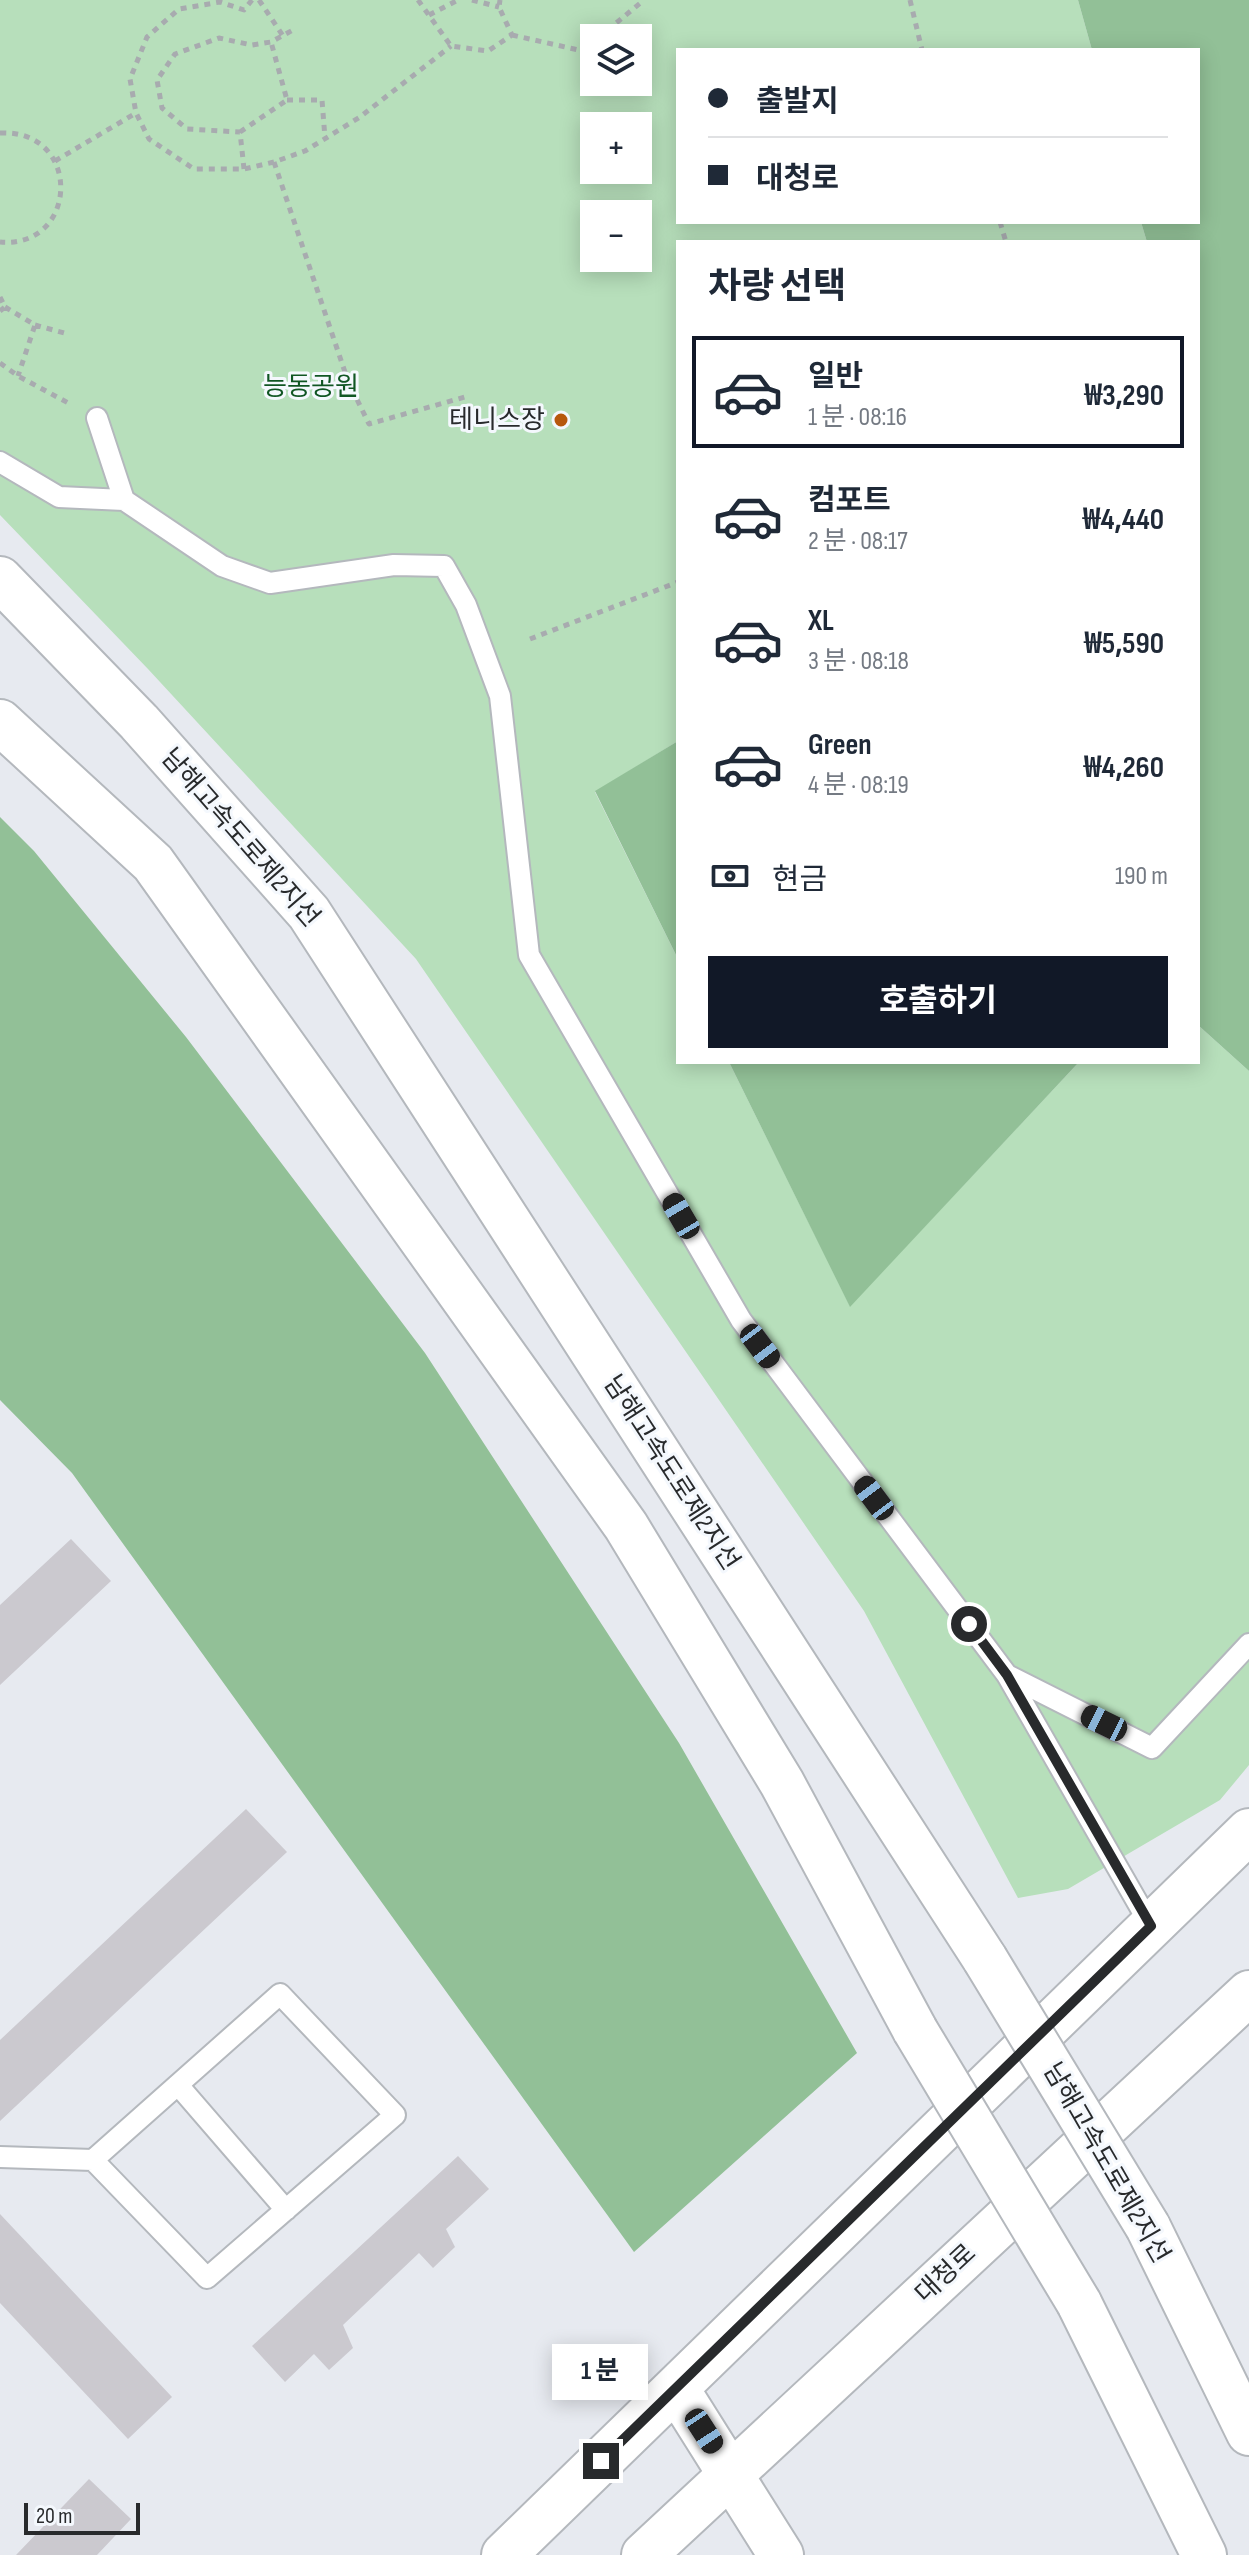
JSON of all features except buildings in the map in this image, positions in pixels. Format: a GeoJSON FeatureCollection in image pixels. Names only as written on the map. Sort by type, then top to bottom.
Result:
{"type":"FeatureCollection","features":[{"type":"Feature","properties":{"kind":"main road","name":"남해고속도로제2지선"},"geometry":{"type":"LineString","coordinates":[[0,579],[139,722],[309,913],[985,1959],[1148,2227],[1249,2433]]}},
{"type":"Feature","properties":{"kind":"main road"},"geometry":{"type":"LineString","coordinates":[[0,722],[153,863],[626,1526],[782,1783],[915,2030],[1079,2303],[1204,2555]]}},
{"type":"Feature","properties":{"kind":"main road"},"geometry":{"type":"LineString","coordinates":[[504,2555],[1249,1831]]}},
{"type":"Feature","properties":{"kind":"main road","name":"대청로"},"geometry":{"type":"LineString","coordinates":[[644,2555],[1249,1993]]}},
{"type":"Feature","properties":{"kind":"main road"},"geometry":{"type":"LineString","coordinates":[[676,2388],[781,2555]]}},
{"type":"Feature","properties":{"kind":"lane"},"geometry":{"type":"LineString","coordinates":[[97,418],[124,500]]}},
{"type":"Feature","properties":{"kind":"lane"},"geometry":{"type":"LineString","coordinates":[[0,462],[59,497],[124,500],[222,566],[270,583],[394,565],[444,566],[466,605],[500,696],[529,955],[741,1320],[1007,1675],[1151,1926]]}},
{"type":"Feature","properties":{"kind":"lane"},"geometry":{"type":"LineString","coordinates":[[1007,1675],[1152,1748],[1249,1644]]}},
{"type":"Feature","properties":{"kind":"lane"},"geometry":{"type":"LineString","coordinates":[[0,2157],[93,2160],[280,1994],[395,2115],[207,2278],[93,2160]]}},
{"type":"Feature","properties":{"kind":"lane"},"geometry":{"type":"LineString","coordinates":[[178,2085],[286,2210]]}},
{"type":"Feature","properties":{"kind":"path"},"geometry":{"type":"LineString","coordinates":[[252,0],[244,10],[220,2],[179,9],[147,37],[130,79],[136,113],[149,139],[194,169],[244,169],[305,151],[360,117],[451,46],[488,51],[512,35],[580,50]]}},
{"type":"Feature","properties":{"kind":"path"},"geometry":{"type":"LineString","coordinates":[[259,0],[283,36]]}},
{"type":"Feature","properties":{"kind":"path"},"geometry":{"type":"LineString","coordinates":[[418,0],[451,46]]}},
{"type":"Feature","properties":{"kind":"path"},"geometry":{"type":"LineString","coordinates":[[429,15],[458,0]]}},
{"type":"Feature","properties":{"kind":"path"},"geometry":{"type":"LineString","coordinates":[[472,0],[500,3],[512,35]]}},
{"type":"Feature","properties":{"kind":"path"},"geometry":{"type":"LineString","coordinates":[[615,24],[644,0]]}},
{"type":"Feature","properties":{"kind":"path"},"geometry":{"type":"LineString","coordinates":[[910,0],[922,48]]}},
{"type":"Feature","properties":{"kind":"path"},"geometry":{"type":"LineString","coordinates":[[293,30],[271,42],[252,45],[219,38],[175,54],[157,80],[162,108],[187,129],[240,132],[287,100],[322,100],[325,138]]}},
{"type":"Feature","properties":{"kind":"path"},"geometry":{"type":"LineString","coordinates":[[271,42],[287,100]]}},
{"type":"Feature","properties":{"kind":"path"},"geometry":{"type":"LineString","coordinates":[[55,161],[136,113]]}},
{"type":"Feature","properties":{"kind":"path"},"geometry":{"type":"LineString","coordinates":[[240,132],[244,169]]}},
{"type":"Feature","properties":{"kind":"path"},"geometry":{"type":"LineString","coordinates":[[0,133],[30,137],[44,147],[55,161],[61,179],[61,197],[55,214],[44,228],[28,238],[0,242]]}},
{"type":"Feature","properties":{"kind":"path"},"geometry":{"type":"LineString","coordinates":[[274,162],[348,381],[369,424],[465,397]]}},
{"type":"Feature","properties":{"kind":"path"},"geometry":{"type":"LineString","coordinates":[[0,297],[2,309],[35,325],[68,334]]}},
{"type":"Feature","properties":{"kind":"path"},"geometry":{"type":"LineString","coordinates":[[18,376],[35,325]]}},
{"type":"Feature","properties":{"kind":"path"},"geometry":{"type":"LineString","coordinates":[[0,363],[18,376],[97,418]]}},
{"type":"Feature","properties":{"kind":"path"},"geometry":{"type":"LineString","coordinates":[[530,639],[676,583]]}},
{"type":"Feature","properties":{"kind":"green space","name":"능동공원"},"geometry":{"type":"Polygon","coordinates":[[[0,0],[1078,0],[1091,48],[676,48],[676,224],[1142,224],[1146,240],[676,240],[676,742],[595,792],[676,955],[676,1064],[730,1064],[850,1306],[1077,1064],[1200,1064],[1200,1027],[1249,1071],[1249,1765],[1220,1800],[1068,1889],[1018,1898],[864,1611],[416,959],[148,669],[0,515],[0,0]]]}},
{"type":"Feature","properties":{"kind":"green space"},"geometry":{"type":"Polygon","coordinates":[[[1078,0],[1249,0],[1249,1071],[1200,1027],[1200,240],[1146,240],[1142,224],[1200,224],[1200,48],[1091,48],[1078,0]]]}},
{"type":"Feature","properties":{"kind":"green space"},"geometry":{"type":"Polygon","coordinates":[[[676,742],[676,955],[595,791],[676,742]]]}},
{"type":"Feature","properties":{"kind":"green space"},"geometry":{"type":"Polygon","coordinates":[[[0,817],[34,851],[186,1037],[425,1353],[679,1743],[857,2053],[634,2252],[72,1473],[0,1400],[0,817]]]}},
{"type":"Feature","properties":{"kind":"green space"},"geometry":{"type":"Polygon","coordinates":[[[730,1064],[1077,1064],[850,1307],[730,1064]]]}},
{"type":"Feature","properties":{"kind":"place","name":"테니스장"},"geometry":{"type":"Point","coordinates":[561,420]}},
{"type":"Feature","properties":{"kind":"route"},"geometry":{"type":"LineString","coordinates":[[601,2461],[1151,1926],[1007,1675],[969,1624]]}}]}
